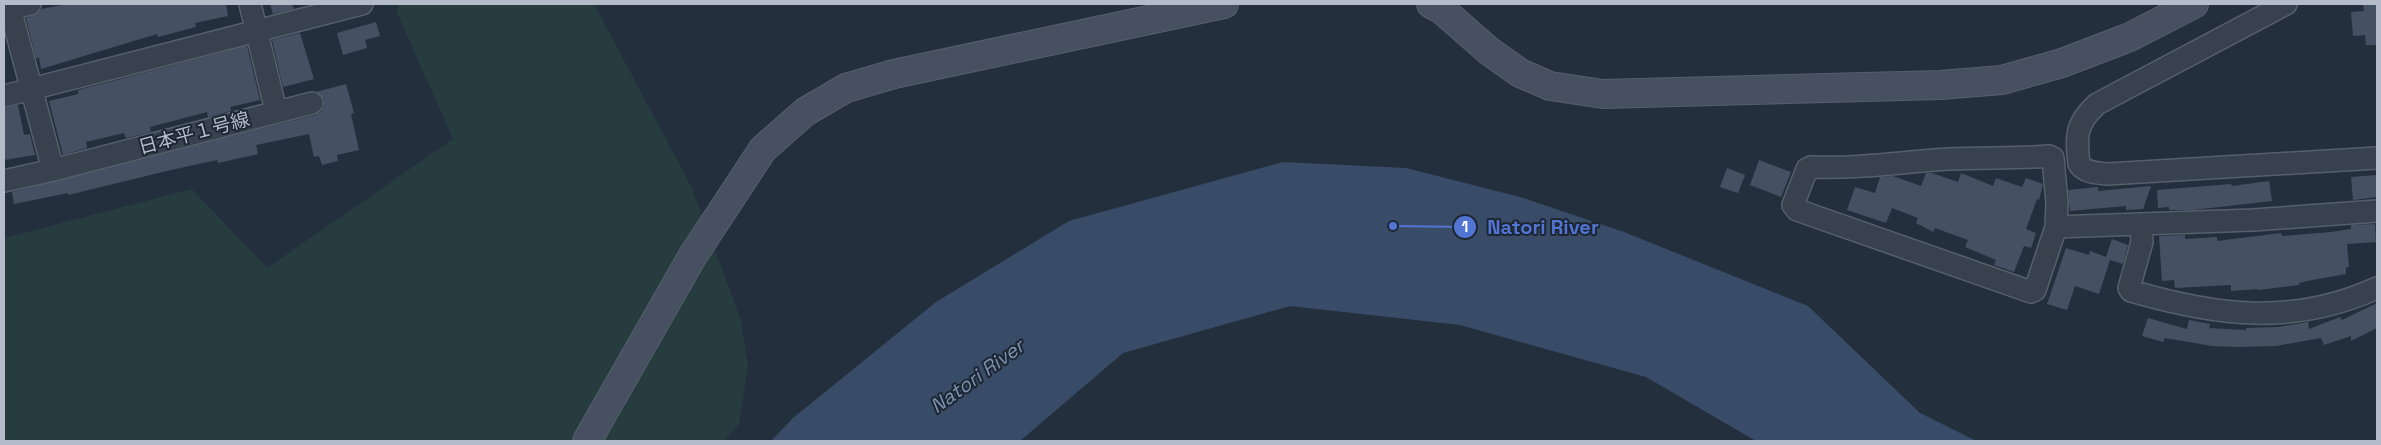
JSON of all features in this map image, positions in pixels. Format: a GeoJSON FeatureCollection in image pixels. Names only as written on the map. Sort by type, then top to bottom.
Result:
{"type":"FeatureCollection","features":[{"type":"Feature","properties":{"kind":"street"},"geometry":{"type":"LineString","coordinates":[[250,4],[276,111]]}},
{"type":"Feature","properties":{"kind":"street"},"geometry":{"type":"LineString","coordinates":[[4,96],[257,33],[362,4]]}},
{"type":"Feature","properties":{"kind":"street"},"geometry":{"type":"LineString","coordinates":[[587,441],[692,257],[758,157],[764,149],[805,112],[846,88],[894,74],[1224,4]]}},
{"type":"Feature","properties":{"kind":"street"},"geometry":{"type":"LineString","coordinates":[[1431,4],[1441,9],[1489,51],[1520,73],[1550,86],[1603,94],[1940,85],[2002,80],[2062,63],[2130,37],[2194,4]]}},
{"type":"Feature","properties":{"kind":"street"},"geometry":{"type":"LineString","coordinates":[[2286,4],[2097,104],[2088,112],[2077,131],[2079,164],[2089,172],[2108,174],[2377,158]]}},
{"type":"Feature","properties":{"kind":"street"},"geometry":{"type":"LineString","coordinates":[[13,7],[53,170]]}},
{"type":"Feature","properties":{"kind":"street","name":"日本平１号線"},"geometry":{"type":"LineString","coordinates":[[4,181],[312,103]]}},
{"type":"Feature","properties":{"kind":"street"},"geometry":{"type":"LineString","coordinates":[[2049,156],[2053,158],[2055,176],[2056,227],[2035,290],[2031,292],[1797,210],[1793,205],[1807,169],[1810,167],[1853,167],[1988,157],[2009,160],[2049,156]]}},
{"type":"Feature","properties":{"kind":"street"},"geometry":{"type":"LineString","coordinates":[[2056,227],[2377,211]]}},
{"type":"Feature","properties":{"kind":"street"},"geometry":{"type":"LineString","coordinates":[[2141,224],[2142,242],[2129,288],[2131,292],[2168,302],[2223,313],[2275,314],[2331,305],[2377,288]]}},
{"type":"Feature","properties":{"kind":"green space"},"geometry":{"type":"Polygon","coordinates":[[[398,4],[594,4],[691,186],[741,320],[748,366],[739,424],[724,441],[4,441],[4,238],[192,189],[267,268],[453,139],[397,13],[398,4]]]}},
{"type":"Feature","properties":{"kind":"water"},"geometry":{"type":"Polygon","coordinates":[[[1283,162],[1406,168],[1520,197],[1624,232],[1808,306],[1920,413],[1976,441],[1756,441],[1646,377],[1460,325],[1290,306],[1123,353],[1020,441],[771,441],[793,418],[936,302],[1069,221],[1283,162]]]}},
{"type":"Feature","properties":{"kind":"building"},"geometry":{"type":"Polygon","coordinates":[[[68,4],[226,4],[228,16],[195,23],[196,27],[158,37],[157,34],[41,69],[39,58],[36,58],[26,18],[38,13],[41,9],[68,4]]]}},
{"type":"Feature","properties":{"kind":"building"},"geometry":{"type":"Polygon","coordinates":[[[270,4],[292,4],[294,9],[273,14],[270,4]]]}},
{"type":"Feature","properties":{"kind":"building"},"geometry":{"type":"Polygon","coordinates":[[[2363,4],[2377,4],[2377,45],[2366,45],[2365,35],[2353,36],[2351,12],[2364,11],[2363,4]]]}},
{"type":"Feature","properties":{"kind":"building"},"geometry":{"type":"Polygon","coordinates":[[[376,22],[380,36],[365,40],[367,48],[343,55],[337,33],[376,22]]]}},
{"type":"Feature","properties":{"kind":"building"},"geometry":{"type":"Polygon","coordinates":[[[300,33],[314,79],[283,87],[272,40],[300,33]]]}},
{"type":"Feature","properties":{"kind":"building"},"geometry":{"type":"Polygon","coordinates":[[[247,46],[260,100],[230,107],[231,111],[208,117],[207,112],[150,127],[151,132],[126,138],[124,133],[86,142],[87,148],[63,155],[49,101],[78,94],[78,90],[247,46]]]}},
{"type":"Feature","properties":{"kind":"building"},"geometry":{"type":"Polygon","coordinates":[[[346,84],[354,113],[351,114],[359,150],[337,155],[338,161],[322,165],[319,156],[314,157],[309,134],[256,145],[258,154],[218,163],[217,160],[68,195],[68,193],[14,204],[12,192],[315,115],[321,112],[324,106],[324,99],[316,92],[346,84]]]}},
{"type":"Feature","properties":{"kind":"building"},"geometry":{"type":"Polygon","coordinates":[[[18,105],[24,135],[30,134],[35,155],[4,160],[4,108],[18,105]]]}},
{"type":"Feature","properties":{"kind":"building"},"geometry":{"type":"Polygon","coordinates":[[[1759,160],[1791,172],[1781,197],[1750,185],[1759,160]]]}},
{"type":"Feature","properties":{"kind":"building"},"geometry":{"type":"Polygon","coordinates":[[[1727,168],[1745,175],[1738,193],[1720,187],[1727,168]]]}},
{"type":"Feature","properties":{"kind":"building"},"geometry":{"type":"Polygon","coordinates":[[[1926,173],[1932,173],[1958,182],[1961,173],[1993,186],[1996,178],[2022,187],[2026,178],[2043,184],[2039,200],[2037,199],[2026,229],[2036,233],[2031,248],[2024,246],[2014,272],[1994,265],[1996,260],[1965,247],[1968,240],[1935,228],[1933,232],[1916,223],[1918,218],[1892,208],[1886,223],[1847,210],[1855,187],[1875,193],[1880,177],[1893,176],[1921,186],[1926,173]]]}},
{"type":"Feature","properties":{"kind":"building"},"geometry":{"type":"Polygon","coordinates":[[[2377,175],[2377,197],[2353,200],[2351,177],[2377,175]]]}},
{"type":"Feature","properties":{"kind":"building"},"geometry":{"type":"Polygon","coordinates":[[[2269,181],[2272,201],[2193,210],[2169,210],[2169,207],[2158,208],[2157,190],[2231,184],[2232,186],[2269,181]]]}},
{"type":"Feature","properties":{"kind":"building"},"geometry":{"type":"Polygon","coordinates":[[[2151,186],[2143,209],[2126,210],[2126,206],[2070,211],[2068,190],[2098,187],[2098,191],[2151,186]]]}},
{"type":"Feature","properties":{"kind":"building"},"geometry":{"type":"Polygon","coordinates":[[[2375,224],[2376,242],[2347,244],[2349,267],[2346,267],[2346,274],[2307,281],[2299,283],[2299,285],[2258,290],[2231,291],[2231,285],[2175,288],[2174,280],[2162,281],[2159,236],[2185,235],[2185,239],[2217,237],[2217,241],[2281,233],[2282,236],[2331,232],[2351,229],[2351,225],[2375,224]]]}},
{"type":"Feature","properties":{"kind":"building"},"geometry":{"type":"Polygon","coordinates":[[[2112,239],[2128,245],[2123,264],[2110,260],[2099,294],[2075,286],[2067,310],[2047,304],[2066,248],[2089,255],[2090,251],[2106,257],[2112,239]]]}},
{"type":"Feature","properties":{"kind":"building"},"geometry":{"type":"Polygon","coordinates":[[[2377,303],[2377,328],[2351,341],[2351,336],[2324,345],[2321,338],[2276,346],[2238,347],[2212,346],[2165,338],[2163,342],[2142,336],[2148,318],[2187,329],[2189,320],[2210,324],[2209,328],[2246,330],[2246,328],[2278,327],[2308,322],[2309,329],[2340,317],[2342,320],[2377,303]]]}},
{"type":"Feature","properties":{"kind":"place","name":"Natori River"},"geometry":{"type":"Point","coordinates":[1393,226]}}]}
